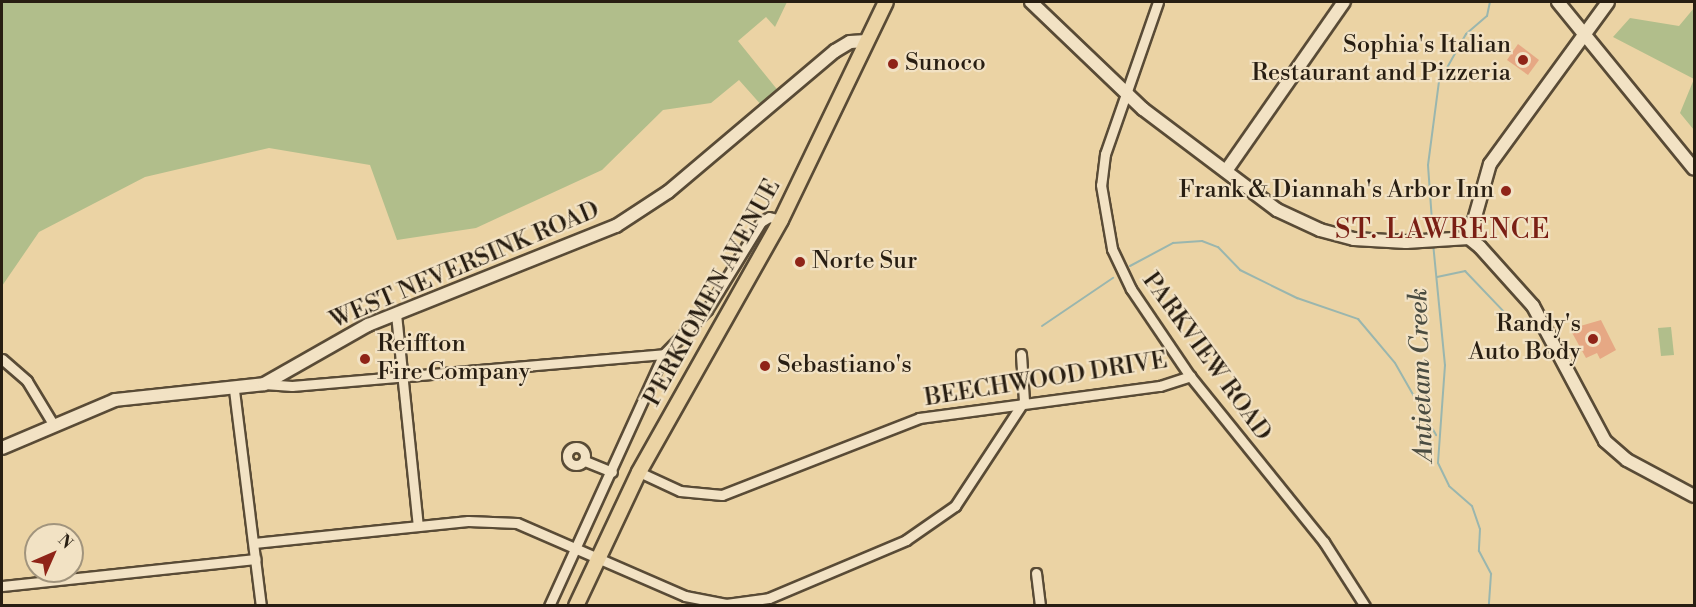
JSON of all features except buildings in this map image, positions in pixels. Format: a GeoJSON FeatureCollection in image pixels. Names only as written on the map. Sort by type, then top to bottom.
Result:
{"type":"FeatureCollection","features":[{"type":"Feature","properties":{"kind":"main road","name":"PERKIOMEN AVENUE"},"geometry":{"type":"LineString","coordinates":[[576,606],[639,472],[781,220],[886,2]]}},
{"type":"Feature","properties":{"kind":"street"},"geometry":{"type":"LineString","coordinates":[[1031,2],[1124,92],[1277,210],[1320,230],[1368,241],[1469,238],[1533,306],[1605,441],[1619,455],[1695,496]]}},
{"type":"Feature","properties":{"kind":"street","name":"PARKVIEW ROAD"},"geometry":{"type":"LineString","coordinates":[[1158,2],[1109,137],[1101,185],[1108,237],[1131,289],[1190,376],[1324,543],[1365,606]]}},
{"type":"Feature","properties":{"kind":"street"},"geometry":{"type":"LineString","coordinates":[[1226,171],[1344,2]]}},
{"type":"Feature","properties":{"kind":"street"},"geometry":{"type":"LineString","coordinates":[[1558,2],[1695,169]]}},
{"type":"Feature","properties":{"kind":"street"},"geometry":{"type":"LineString","coordinates":[[1469,238],[1490,164],[1608,2]]}},
{"type":"Feature","properties":{"kind":"street","name":"WEST NEVERSINK ROAD"},"geometry":{"type":"LineString","coordinates":[[2,448],[53,424],[133,397],[234,390],[264,384],[339,339],[637,214],[835,51],[850,42],[867,41]]}},
{"type":"Feature","properties":{"kind":"street"},"geometry":{"type":"LineString","coordinates":[[549,606],[578,547],[664,354],[707,310],[761,222],[769,217],[781,220]]}},
{"type":"Feature","properties":{"kind":"street"},"geometry":{"type":"LineString","coordinates":[[396,314],[418,526]]}},
{"type":"Feature","properties":{"kind":"street"},"geometry":{"type":"LineString","coordinates":[[264,384],[401,377],[664,354]]}},
{"type":"Feature","properties":{"kind":"street"},"geometry":{"type":"LineString","coordinates":[[254,543],[418,526],[517,523],[578,547],[670,591],[707,601],[750,602],[788,591],[906,540],[941,519],[970,488],[1024,401],[1021,354]]}},
{"type":"Feature","properties":{"kind":"street"},"geometry":{"type":"LineString","coordinates":[[2,359],[27,381],[53,424]]}},
{"type":"Feature","properties":{"kind":"street","name":"BEECHWOOD DRIVE"},"geometry":{"type":"LineString","coordinates":[[639,472],[680,491],[722,495],[919,418],[1024,401],[1160,386],[1190,376]]}},
{"type":"Feature","properties":{"kind":"street"},"geometry":{"type":"LineString","coordinates":[[234,390],[261,606]]}},
{"type":"Feature","properties":{"kind":"street"},"geometry":{"type":"LineString","coordinates":[[585,461],[612,472]]}},
{"type":"Feature","properties":{"kind":"street"},"geometry":{"type":"LineString","coordinates":[[2,586],[256,559]]}},
{"type":"Feature","properties":{"kind":"street"},"geometry":{"type":"LineString","coordinates":[[1036,573],[1040,606]]}},
{"type":"Feature","properties":{"kind":"green space"},"geometry":{"type":"Polygon","coordinates":[[[2,2],[787,2],[775,27],[766,17],[738,41],[780,93],[763,107],[739,80],[711,103],[663,110],[602,170],[476,228],[397,240],[370,165],[269,148],[145,177],[39,232],[2,286],[2,2]]]}},
{"type":"Feature","properties":{"kind":"green space"},"geometry":{"type":"Polygon","coordinates":[[[1694,8],[1694,79],[1613,37],[1630,18],[1679,26],[1694,8]]]}},
{"type":"Feature","properties":{"kind":"green space"},"geometry":{"type":"Polygon","coordinates":[[[1694,79],[1694,130],[1680,113],[1694,79]]]}},
{"type":"Feature","properties":{"kind":"green space"},"geometry":{"type":"Polygon","coordinates":[[[1671,327],[1674,355],[1661,356],[1658,328],[1671,327]]]}},
{"type":"Feature","properties":{"kind":"waterway","name":"Antietam Creek"},"geometry":{"type":"LineString","coordinates":[[1433,235],[1428,165],[1439,82],[1466,34],[1487,16],[1490,2]]}},
{"type":"Feature","properties":{"kind":"waterway"},"geometry":{"type":"LineString","coordinates":[[1130,266],[1173,243],[1202,241],[1218,247],[1240,270],[1297,298],[1358,319],[1395,363],[1436,435]]}},
{"type":"Feature","properties":{"kind":"waterway","name":"Antietam Creek"},"geometry":{"type":"LineString","coordinates":[[1433,243],[1445,365],[1438,463],[1449,486],[1472,506],[1480,529],[1479,551],[1491,574],[1489,606]]}},
{"type":"Feature","properties":{"kind":"waterway"},"geometry":{"type":"LineString","coordinates":[[1437,277],[1465,271],[1507,315]]}},
{"type":"Feature","properties":{"kind":"waterway"},"geometry":{"type":"LineString","coordinates":[[1042,326],[1113,278]]}},
{"type":"Feature","properties":{"kind":"place","name":"Sophia's Italian Restaurant and Pizzeria"},"geometry":{"type":"Point","coordinates":[1523,60]}},
{"type":"Feature","properties":{"kind":"place","name":"Sunoco"},"geometry":{"type":"Point","coordinates":[893,64]}},
{"type":"Feature","properties":{"kind":"place","name":"Frank & Diannah's Arbor Inn"},"geometry":{"type":"Point","coordinates":[1506,191]}},
{"type":"Feature","properties":{"kind":"place","name":"Norte Sur"},"geometry":{"type":"Point","coordinates":[800,262]}},
{"type":"Feature","properties":{"kind":"place","name":"Randy's Auto Body"},"geometry":{"type":"Point","coordinates":[1593,339]}},
{"type":"Feature","properties":{"kind":"place","name":"Reiffton Fire Company"},"geometry":{"type":"Point","coordinates":[365,359]}},
{"type":"Feature","properties":{"kind":"place","name":"Sebastiano's"},"geometry":{"type":"Point","coordinates":[765,366]}},
{"type":"Feature","properties":{"kind":"district","name":"ST. LAWRENCE"},"geometry":{"type":"Point","coordinates":[1443,231]}}]}
